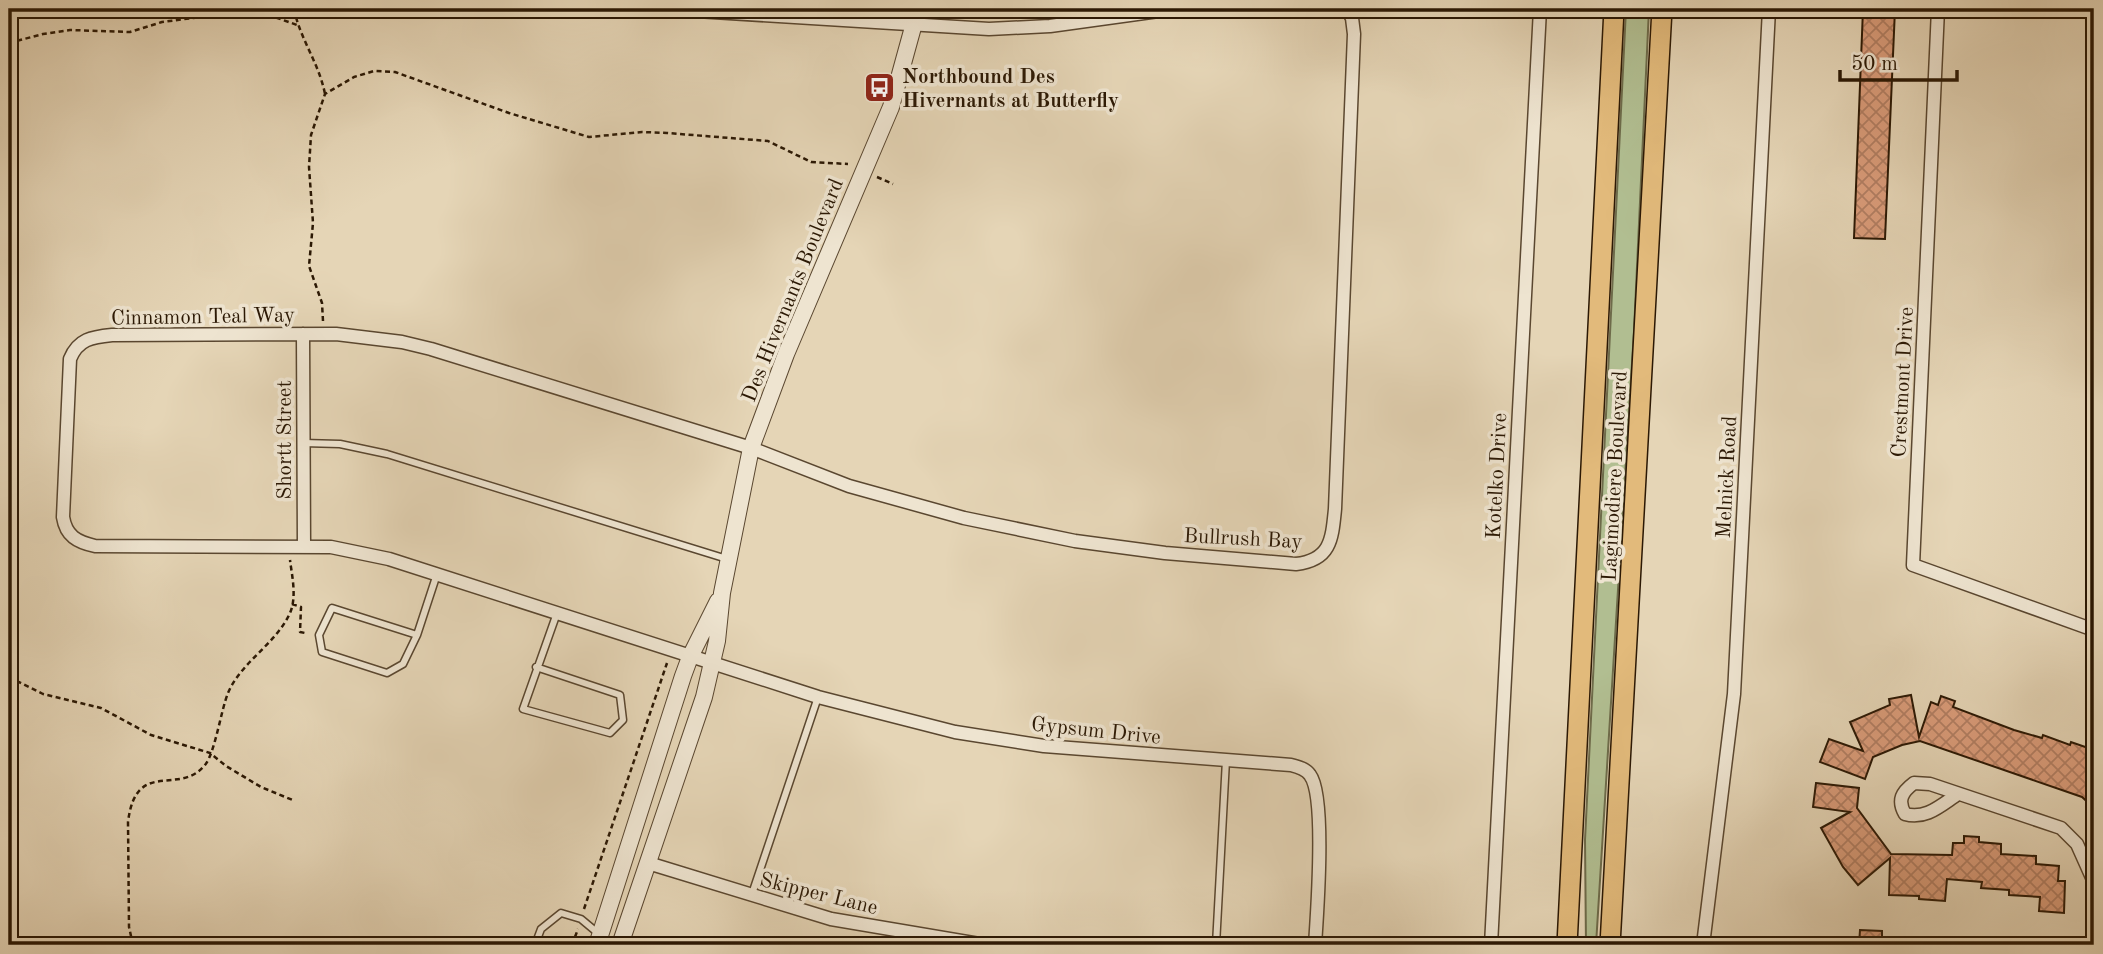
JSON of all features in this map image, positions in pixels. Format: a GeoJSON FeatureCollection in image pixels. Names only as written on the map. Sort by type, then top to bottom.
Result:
{"type":"FeatureCollection","features":[{"type":"Feature","properties":{"kind":"main road","name":"Lagimodiere Boulevard"},"geometry":{"type":"LineString","coordinates":[[1567,945],[1614,9]]}},
{"type":"Feature","properties":{"kind":"main road","name":"Lagimodiere Boulevard"},"geometry":{"type":"LineString","coordinates":[[1609,945],[1662,9]]}},
{"type":"Feature","properties":{"kind":"street"},"geometry":{"type":"LineString","coordinates":[[665,9],[916,16],[989,29],[1050,26],[1173,9]]}},
{"type":"Feature","properties":{"kind":"street","name":"Bullrush Bay"},"geometry":{"type":"LineString","coordinates":[[751,448],[862,489],[964,518],[1075,541],[1165,553],[1296,564],[1309,562],[1321,555],[1329,544],[1335,509],[1354,34],[1352,18],[1347,9]]}},
{"type":"Feature","properties":{"kind":"street","name":"Kotelko Drive"},"geometry":{"type":"LineString","coordinates":[[1490,945],[1540,9]]}},
{"type":"Feature","properties":{"kind":"street","name":"Melnick Road"},"geometry":{"type":"LineString","coordinates":[[1703,945],[1734,695],[1769,9]]}},
{"type":"Feature","properties":{"kind":"street","name":"Crestmont Drive"},"geometry":{"type":"LineString","coordinates":[[1938,9],[1913,565],[2094,630]]}},
{"type":"Feature","properties":{"kind":"street","name":"Des Hivernants Boulevard"},"geometry":{"type":"LineString","coordinates":[[620,945],[697,720],[712,664],[722,593],[751,448],[786,354],[891,107],[916,16]]}},
{"type":"Feature","properties":{"kind":"street","name":"Shortt Street"},"geometry":{"type":"LineString","coordinates":[[303,334],[304,547]]}},
{"type":"Feature","properties":{"kind":"street","name":"Cinnamon Teal Way"},"geometry":{"type":"LineString","coordinates":[[712,664],[437,574],[355,551],[331,547],[95,546],[82,543],[70,536],[63,517],[70,359],[80,342],[93,337],[112,335],[325,334],[372,337],[431,349],[751,448]]}},
{"type":"Feature","properties":{"kind":"street","name":"Des Hivernants Boulevard"},"geometry":{"type":"LineString","coordinates":[[599,940],[690,657],[722,593]]}},
{"type":"Feature","properties":{"kind":"street","name":"Gypsum Drive"},"geometry":{"type":"LineString","coordinates":[[712,664],[818,697],[955,732],[1031,744],[1292,765],[1310,773],[1318,804],[1315,945]]}},
{"type":"Feature","properties":{"kind":"street"},"geometry":{"type":"LineString","coordinates":[[1958,794],[2061,828],[2077,844],[2094,882]]}},
{"type":"Feature","properties":{"kind":"street","name":"Skipper Lane"},"geometry":{"type":"LineString","coordinates":[[648,863],[831,919],[985,945]]}},
{"type":"Feature","properties":{"kind":"lane"},"geometry":{"type":"LineString","coordinates":[[303,443],[340,444],[387,454],[729,559]]}},
{"type":"Feature","properties":{"kind":"lane"},"geometry":{"type":"LineString","coordinates":[[417,635],[332,608],[319,635],[322,652],[387,673],[403,664],[417,635],[437,574]]}},
{"type":"Feature","properties":{"kind":"lane"},"geometry":{"type":"LineString","coordinates":[[536,667],[620,695],[623,720],[610,733],[523,709],[536,667],[557,613]]}},
{"type":"Feature","properties":{"kind":"lane"},"geometry":{"type":"LineString","coordinates":[[751,896],[818,697]]}},
{"type":"Feature","properties":{"kind":"lane"},"geometry":{"type":"LineString","coordinates":[[1216,945],[1226,760]]}},
{"type":"Feature","properties":{"kind":"lane"},"geometry":{"type":"LineString","coordinates":[[535,945],[541,929],[561,913],[581,919],[599,940]]}},
{"type":"Feature","properties":{"kind":"path"},"geometry":{"type":"LineString","coordinates":[[294,9],[297,25],[321,73],[325,94],[311,135],[309,167],[313,223],[309,266],[321,303],[325,334]]}},
{"type":"Feature","properties":{"kind":"path"},"geometry":{"type":"LineString","coordinates":[[9,43],[70,30],[130,32],[162,22],[255,10],[297,25]]}},
{"type":"Feature","properties":{"kind":"path"},"geometry":{"type":"LineString","coordinates":[[325,94],[354,77],[374,71],[395,72],[519,117],[589,137],[654,132],[768,141],[811,162],[848,164],[864,172]]}},
{"type":"Feature","properties":{"kind":"path"},"geometry":{"type":"LineString","coordinates":[[133,945],[129,927],[130,805],[136,792],[144,786],[196,773],[207,764],[228,692],[290,612],[294,593],[288,547]]}},
{"type":"Feature","properties":{"kind":"path"},"geometry":{"type":"LineString","coordinates":[[292,604],[301,607],[300,632],[306,633]]}},
{"type":"Feature","properties":{"kind":"path"},"geometry":{"type":"LineString","coordinates":[[572,945],[671,650]]}},
{"type":"Feature","properties":{"kind":"path"},"geometry":{"type":"LineString","coordinates":[[9,677],[43,694],[101,708],[151,735],[210,753],[253,783],[295,801]]}},
{"type":"Feature","properties":{"kind":"green space"},"geometry":{"type":"Polygon","coordinates":[[[1626,9],[1649,9],[1634,331],[1596,945],[1586,945],[1585,840],[1626,9]]]}},
{"type":"Feature","properties":{"kind":"building"},"geometry":{"type":"Polygon","coordinates":[[[1863,9],[1895,9],[1885,239],[1854,238],[1863,9]]]}},
{"type":"Feature","properties":{"kind":"building"},"geometry":{"type":"Polygon","coordinates":[[[1911,695],[1919,737],[1931,702],[1938,705],[1941,696],[1955,701],[1953,707],[2014,730],[2042,738],[2043,735],[2070,745],[2071,742],[2094,750],[2094,808],[2082,797],[1920,741],[1873,757],[1865,779],[1820,762],[1829,739],[1863,751],[1850,722],[1890,705],[1889,699],[1911,695]]]}},
{"type":"Feature","properties":{"kind":"building"},"geometry":{"type":"Polygon","coordinates":[[[1816,783],[1859,788],[1857,808],[1891,854],[1952,855],[1953,843],[1964,843],[1964,836],[1979,837],[1979,842],[2001,844],[2001,854],[2036,856],[2036,864],[2059,866],[2058,881],[2065,881],[2064,913],[2039,911],[2040,897],[2009,895],[2009,890],[1981,888],[1982,882],[1947,879],[1945,901],[1919,899],[1919,896],[1889,895],[1890,858],[1858,885],[1843,867],[1821,828],[1850,812],[1813,807],[1816,783]]]}},
{"type":"Feature","properties":{"kind":"building"},"geometry":{"type":"Polygon","coordinates":[[[1860,930],[1882,931],[1882,945],[1859,945],[1860,930]]]}},
{"type":"Feature","properties":{"kind":"place","name":"Northbound Des Hivernants at Butterfly"},"geometry":{"type":"Point","coordinates":[879,88]}}]}
